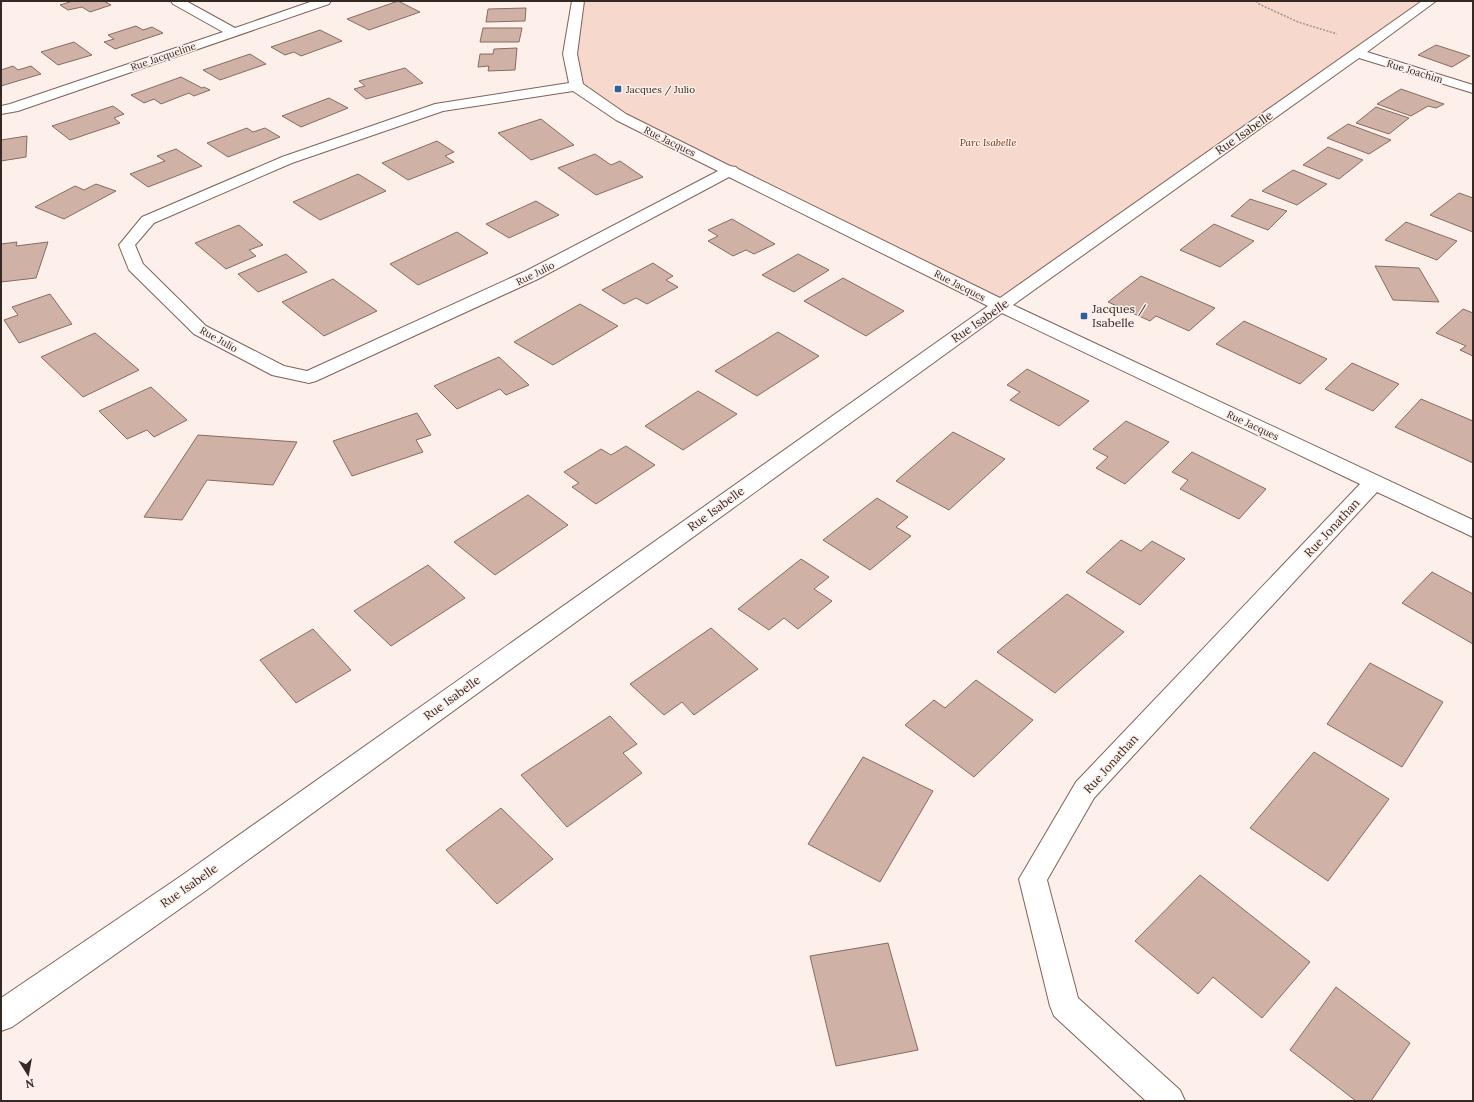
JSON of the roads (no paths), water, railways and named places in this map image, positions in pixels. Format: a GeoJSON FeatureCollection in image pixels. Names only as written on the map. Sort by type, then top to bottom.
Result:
{"type":"FeatureCollection","features":[{"type":"Feature","properties":{"kind":"street"},"geometry":{"type":"LineString","coordinates":[[177,1],[233,32]]}},
{"type":"Feature","properties":{"kind":"street","name":"Rue Jacqueline"},"geometry":{"type":"LineString","coordinates":[[1,110],[13,108],[325,1]]}},
{"type":"Feature","properties":{"kind":"street"},"geometry":{"type":"LineString","coordinates":[[576,86],[570,54],[578,1]]}},
{"type":"Feature","properties":{"kind":"street","name":"Rue Isabelle"},"geometry":{"type":"LineString","coordinates":[[1,1016],[197,880],[1430,1]]}},
{"type":"Feature","properties":{"kind":"street","name":"Rue Joachim"},"geometry":{"type":"LineString","coordinates":[[1363,49],[1473,89]]}},
{"type":"Feature","properties":{"kind":"street","name":"Rue Julio"},"geometry":{"type":"LineString","coordinates":[[576,86],[440,107],[287,160],[148,220],[127,245],[135,266],[200,330],[279,371],[309,377],[532,275],[731,170]]}},
{"type":"Feature","properties":{"kind":"street","name":"Rue Jacques"},"geometry":{"type":"LineString","coordinates":[[576,86],[621,117],[731,170],[1001,306],[1473,529]]}},
{"type":"Feature","properties":{"kind":"street","name":"Rue Jonathan"},"geometry":{"type":"LineString","coordinates":[[1169,1101],[1065,1006],[1033,880],[1085,790],[1374,482]]}},
{"type":"Feature","properties":{"kind":"place","name":"Jacques / Julio"},"geometry":{"type":"Point","coordinates":[618,89]}},
{"type":"Feature","properties":{"kind":"place","name":"Jacques / Isabelle"},"geometry":{"type":"Point","coordinates":[1084,316]}},
{"type":"Feature","properties":{"kind":"park label","name":"Parc Isabelle"},"geometry":{"type":"Point","coordinates":[988,142]}}]}
